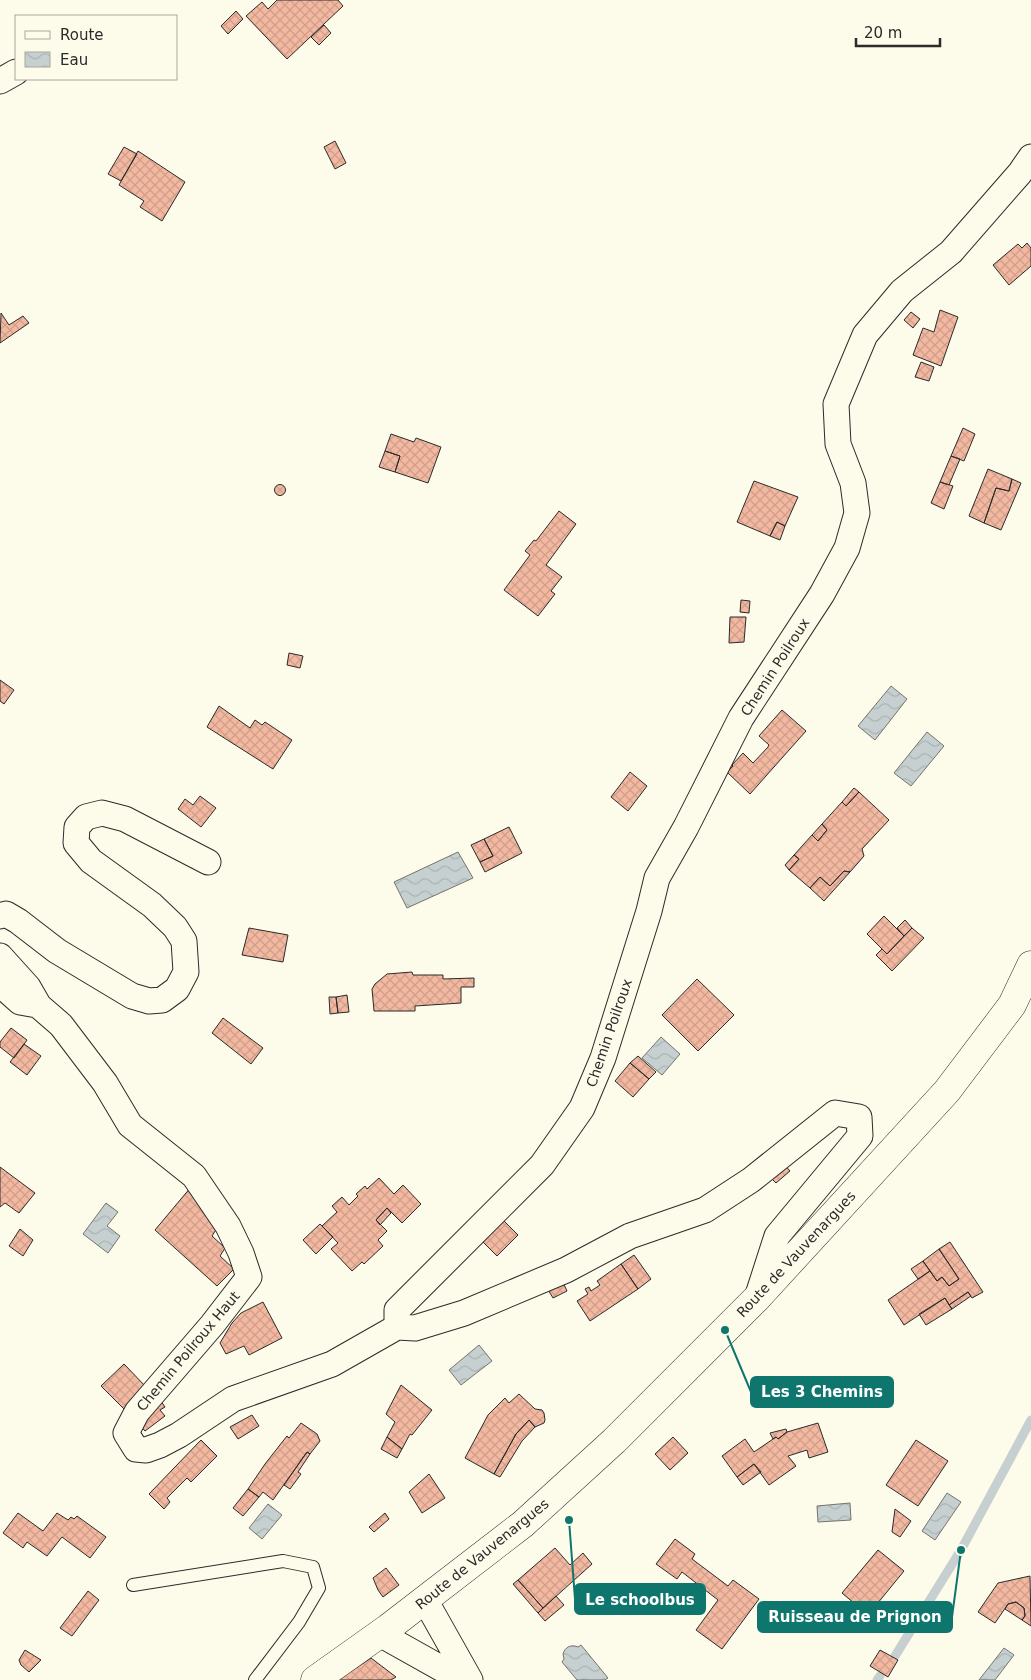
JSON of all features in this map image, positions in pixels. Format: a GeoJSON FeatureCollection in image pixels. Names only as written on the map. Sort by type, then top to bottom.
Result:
{"type":"FeatureCollection","features":[{"type":"Feature","properties":{"kind":"main road","name":"Route de Vauvenargues"},"geometry":{"type":"LineString","coordinates":[[315,1680],[384,1631],[523,1524],[614,1441],[757,1298],[946,1091],[1012,1005],[1031,965]]}},
{"type":"Feature","properties":{"kind":"street"},"geometry":{"type":"LineString","coordinates":[[0,81],[15,73]]}},
{"type":"Feature","properties":{"kind":"street","name":"Chemin Poilroux"},"geometry":{"type":"LineString","coordinates":[[397,1327],[397,1310],[542,1165],[582,1108],[603,1058],[649,911],[657,878],[686,827],[741,718],[822,594],[847,548],[857,513],[853,483],[838,444],[836,404],[865,334],[902,291],[951,252],[1031,157]]}},
{"type":"Feature","properties":{"kind":"street"},"geometry":{"type":"LineString","coordinates":[[0,916],[6,914],[18,921],[57,951],[132,996],[149,1000],[162,1000],[177,989],[186,972],[184,941],[175,927],[152,905],[91,861],[76,844],[76,827],[86,817],[102,813],[126,819],[208,862]]}},
{"type":"Feature","properties":{"kind":"street","name":"Chemin Poilroux Haut"},"geometry":{"type":"LineString","coordinates":[[0,956],[28,987],[39,1006],[61,1025],[105,1083],[130,1125],[194,1176],[228,1226],[241,1253],[249,1277],[212,1325],[137,1412],[126,1433],[136,1449],[146,1450],[160,1445],[179,1436],[233,1399],[332,1364],[397,1327]]}},
{"type":"Feature","properties":{"kind":"street","name":"Chemin Poilroux Haut"},"geometry":{"type":"LineString","coordinates":[[0,984],[20,1002],[39,1006]]}},
{"type":"Feature","properties":{"kind":"street"},"geometry":{"type":"LineString","coordinates":[[397,1327],[415,1328],[464,1313],[566,1270],[630,1236],[705,1210],[751,1180],[835,1113],[859,1117],[860,1136],[778,1236],[757,1298]]}},
{"type":"Feature","properties":{"kind":"street"},"geometry":{"type":"LineString","coordinates":[[425,1600],[470,1680]]}},
{"type":"Feature","properties":{"kind":"street"},"geometry":{"type":"LineString","coordinates":[[384,1631],[462,1680]]}},
{"type":"Feature","properties":{"kind":"lane"},"geometry":{"type":"LineString","coordinates":[[133,1585],[283,1561],[313,1567],[319,1588],[299,1622],[255,1680]]}},
{"type":"Feature","properties":{"kind":"water"},"geometry":{"type":"Polygon","coordinates":[[[891,686],[907,699],[875,740],[858,726],[891,686]]]}},
{"type":"Feature","properties":{"kind":"water"},"geometry":{"type":"Polygon","coordinates":[[[927,732],[944,746],[911,786],[894,773],[927,732]]]}},
{"type":"Feature","properties":{"kind":"water"},"geometry":{"type":"Polygon","coordinates":[[[458,852],[473,878],[407,908],[394,882],[458,852]]]}},
{"type":"Feature","properties":{"kind":"water"},"geometry":{"type":"Polygon","coordinates":[[[661,1037],[680,1054],[662,1075],[642,1058],[661,1037]]]}},
{"type":"Feature","properties":{"kind":"water"},"geometry":{"type":"Polygon","coordinates":[[[106,1203],[118,1212],[107,1226],[120,1236],[108,1253],[83,1234],[106,1203]]]}},
{"type":"Feature","properties":{"kind":"water"},"geometry":{"type":"Polygon","coordinates":[[[479,1345],[492,1361],[461,1385],[449,1370],[479,1345]]]}},
{"type":"Feature","properties":{"kind":"water"},"geometry":{"type":"Polygon","coordinates":[[[947,1493],[961,1502],[935,1540],[922,1531],[947,1493]]]}},
{"type":"Feature","properties":{"kind":"water"},"geometry":{"type":"Polygon","coordinates":[[[850,1503],[851,1520],[818,1522],[817,1506],[850,1503]]]}},
{"type":"Feature","properties":{"kind":"water"},"geometry":{"type":"Polygon","coordinates":[[[268,1504],[282,1515],[262,1539],[249,1528],[268,1504]]]}},
{"type":"Feature","properties":{"kind":"water"},"geometry":{"type":"Polygon","coordinates":[[[581,1645],[608,1678],[605,1680],[577,1680],[562,1662],[564,1659],[563,1654],[567,1648],[581,1645]]]}},
{"type":"Feature","properties":{"kind":"water"},"geometry":{"type":"Polygon","coordinates":[[[1004,1648],[1014,1655],[995,1680],[979,1680],[1004,1648]]]}},
{"type":"Feature","properties":{"kind":"building"},"geometry":{"type":"Polygon","coordinates":[[[277,0],[338,0],[343,6],[287,59],[246,16],[262,2],[268,9],[277,0]]]}},
{"type":"Feature","properties":{"kind":"building"},"geometry":{"type":"Polygon","coordinates":[[[236,11],[243,19],[228,34],[221,26],[236,11]]]}},
{"type":"Feature","properties":{"kind":"building"},"geometry":{"type":"Polygon","coordinates":[[[324,25],[331,33],[319,45],[311,37],[324,25]]]}},
{"type":"Feature","properties":{"kind":"building"},"geometry":{"type":"Polygon","coordinates":[[[335,141],[346,163],[335,169],[324,147],[335,141]]]}},
{"type":"Feature","properties":{"kind":"building"},"geometry":{"type":"Polygon","coordinates":[[[124,147],[137,154],[121,181],[108,174],[124,147]]]}},
{"type":"Feature","properties":{"kind":"building"},"geometry":{"type":"Polygon","coordinates":[[[138,151],[185,182],[162,221],[140,207],[144,201],[119,185],[138,151]]]}},
{"type":"Feature","properties":{"kind":"building"},"geometry":{"type":"Polygon","coordinates":[[[1027,243],[1031,248],[1031,266],[1009,285],[993,265],[1018,244],[1022,248],[1027,243]]]}},
{"type":"Feature","properties":{"kind":"building"},"geometry":{"type":"Polygon","coordinates":[[[940,310],[958,317],[941,366],[913,355],[923,328],[934,332],[940,310]]]}},
{"type":"Feature","properties":{"kind":"building"},"geometry":{"type":"Polygon","coordinates":[[[911,312],[920,319],[913,328],[904,320],[911,312]]]}},
{"type":"Feature","properties":{"kind":"building"},"geometry":{"type":"Polygon","coordinates":[[[1,313],[9,325],[23,316],[29,323],[0,343],[1,313]]]}},
{"type":"Feature","properties":{"kind":"building"},"geometry":{"type":"Polygon","coordinates":[[[921,362],[934,367],[929,381],[915,377],[921,362]]]}},
{"type":"Feature","properties":{"kind":"building"},"geometry":{"type":"Polygon","coordinates":[[[963,428],[975,434],[964,461],[951,456],[963,428]]]}},
{"type":"Feature","properties":{"kind":"building"},"geometry":{"type":"Polygon","coordinates":[[[391,434],[414,442],[416,438],[441,447],[428,483],[395,472],[400,456],[385,451],[391,434]]]}},
{"type":"Feature","properties":{"kind":"building"},"geometry":{"type":"Polygon","coordinates":[[[385,451],[400,456],[395,472],[379,467],[385,451]]]}},
{"type":"Feature","properties":{"kind":"building"},"geometry":{"type":"Polygon","coordinates":[[[951,456],[960,459],[949,485],[940,482],[951,456]]]}},
{"type":"Feature","properties":{"kind":"building"},"geometry":{"type":"Polygon","coordinates":[[[988,469],[1012,479],[1009,491],[996,488],[984,523],[969,516],[988,469]]]}},
{"type":"Feature","properties":{"kind":"building"},"geometry":{"type":"Polygon","coordinates":[[[1012,479],[1021,483],[1001,530],[984,523],[996,488],[1009,491],[1012,479]]]}},
{"type":"Feature","properties":{"kind":"building"},"geometry":{"type":"Polygon","coordinates":[[[754,481],[798,497],[785,526],[777,522],[770,536],[737,522],[754,481]]]}},
{"type":"Feature","properties":{"kind":"building"},"geometry":{"type":"Polygon","coordinates":[[[940,482],[953,486],[944,509],[931,503],[940,482]]]}},
{"type":"Feature","properties":{"kind":"building"},"geometry":{"type":"Polygon","coordinates":[[[280,484],[286,490],[280,496],[274,490],[280,484]]]}},
{"type":"Feature","properties":{"kind":"building"},"geometry":{"type":"Polygon","coordinates":[[[559,511],[576,524],[546,565],[562,577],[551,591],[555,594],[538,616],[504,590],[530,555],[525,551],[534,540],[536,541],[559,511]]]}},
{"type":"Feature","properties":{"kind":"building"},"geometry":{"type":"Polygon","coordinates":[[[777,522],[785,526],[780,540],[770,536],[777,522]]]}},
{"type":"Feature","properties":{"kind":"building"},"geometry":{"type":"Polygon","coordinates":[[[741,600],[750,601],[749,613],[740,612],[741,600]]]}},
{"type":"Feature","properties":{"kind":"building"},"geometry":{"type":"Polygon","coordinates":[[[730,617],[746,617],[744,642],[729,643],[730,617]]]}},
{"type":"Feature","properties":{"kind":"building"},"geometry":{"type":"Polygon","coordinates":[[[289,653],[303,656],[300,668],[287,665],[289,653]]]}},
{"type":"Feature","properties":{"kind":"building"},"geometry":{"type":"Polygon","coordinates":[[[0,680],[14,690],[4,704],[0,701],[0,680]]]}},
{"type":"Feature","properties":{"kind":"building"},"geometry":{"type":"Polygon","coordinates":[[[219,706],[250,728],[255,720],[262,725],[265,722],[292,740],[273,769],[207,727],[219,706]]]}},
{"type":"Feature","properties":{"kind":"building"},"geometry":{"type":"Polygon","coordinates":[[[782,710],[806,731],[750,794],[727,772],[743,753],[753,763],[768,747],[769,745],[759,736],[782,710]]]}},
{"type":"Feature","properties":{"kind":"building"},"geometry":{"type":"Polygon","coordinates":[[[630,772],[647,786],[628,811],[611,797],[630,772]]]}},
{"type":"Feature","properties":{"kind":"building"},"geometry":{"type":"Polygon","coordinates":[[[854,788],[859,792],[846,806],[842,802],[854,788]]]}},
{"type":"Feature","properties":{"kind":"building"},"geometry":{"type":"Polygon","coordinates":[[[859,792],[889,820],[862,849],[864,856],[850,872],[844,871],[830,886],[820,877],[810,888],[789,870],[799,859],[794,855],[812,835],[818,841],[827,830],[822,824],[842,802],[846,806],[859,792]]]}},
{"type":"Feature","properties":{"kind":"building"},"geometry":{"type":"Polygon","coordinates":[[[200,796],[216,808],[201,827],[178,809],[185,799],[193,805],[200,796]]]}},
{"type":"Feature","properties":{"kind":"building"},"geometry":{"type":"Polygon","coordinates":[[[822,824],[827,830],[818,841],[812,835],[822,824]]]}},
{"type":"Feature","properties":{"kind":"building"},"geometry":{"type":"Polygon","coordinates":[[[509,827],[522,853],[485,872],[480,862],[493,856],[484,839],[509,827]]]}},
{"type":"Feature","properties":{"kind":"building"},"geometry":{"type":"Polygon","coordinates":[[[484,839],[493,856],[480,862],[471,845],[484,839]]]}},
{"type":"Feature","properties":{"kind":"building"},"geometry":{"type":"Polygon","coordinates":[[[794,855],[799,859],[789,870],[785,865],[794,855]]]}},
{"type":"Feature","properties":{"kind":"building"},"geometry":{"type":"Polygon","coordinates":[[[844,871],[850,872],[824,901],[810,888],[820,877],[830,886],[844,871]]]}},
{"type":"Feature","properties":{"kind":"building"},"geometry":{"type":"Polygon","coordinates":[[[884,916],[904,936],[887,954],[867,934],[884,916]]]}},
{"type":"Feature","properties":{"kind":"building"},"geometry":{"type":"Polygon","coordinates":[[[905,920],[912,928],[904,936],[897,928],[905,920]]]}},
{"type":"Feature","properties":{"kind":"building"},"geometry":{"type":"Polygon","coordinates":[[[249,928],[288,935],[283,962],[242,955],[249,928]]]}},
{"type":"Feature","properties":{"kind":"building"},"geometry":{"type":"Polygon","coordinates":[[[912,928],[924,938],[892,971],[876,955],[882,949],[887,954],[912,928]]]}},
{"type":"Feature","properties":{"kind":"building"},"geometry":{"type":"Polygon","coordinates":[[[412,972],[413,975],[443,975],[443,979],[474,978],[474,987],[461,987],[461,1003],[415,1006],[415,1011],[374,1011],[372,989],[375,984],[387,974],[412,972]]]}},
{"type":"Feature","properties":{"kind":"building"},"geometry":{"type":"Polygon","coordinates":[[[697,979],[734,1015],[698,1051],[662,1015],[697,979]]]}},
{"type":"Feature","properties":{"kind":"building"},"geometry":{"type":"Polygon","coordinates":[[[347,995],[349,1012],[338,1013],[336,997],[347,995]]]}},
{"type":"Feature","properties":{"kind":"building"},"geometry":{"type":"Polygon","coordinates":[[[329,997],[336,997],[338,1013],[330,1014],[329,997]]]}},
{"type":"Feature","properties":{"kind":"building"},"geometry":{"type":"Polygon","coordinates":[[[223,1018],[263,1048],[251,1064],[212,1033],[223,1018]]]}},
{"type":"Feature","properties":{"kind":"building"},"geometry":{"type":"Polygon","coordinates":[[[11,1028],[27,1040],[14,1058],[0,1047],[0,1042],[11,1028]]]}},
{"type":"Feature","properties":{"kind":"building"},"geometry":{"type":"Polygon","coordinates":[[[24,1044],[41,1056],[27,1075],[10,1062],[24,1044]]]}},
{"type":"Feature","properties":{"kind":"building"},"geometry":{"type":"Polygon","coordinates":[[[638,1056],[656,1072],[649,1079],[630,1063],[638,1056]]]}},
{"type":"Feature","properties":{"kind":"building"},"geometry":{"type":"Polygon","coordinates":[[[630,1063],[649,1079],[633,1097],[615,1081],[630,1063]]]}},
{"type":"Feature","properties":{"kind":"building"},"geometry":{"type":"Polygon","coordinates":[[[782,1162],[790,1171],[776,1183],[768,1175],[782,1162]]]}},
{"type":"Feature","properties":{"kind":"building"},"geometry":{"type":"Polygon","coordinates":[[[0,1167],[35,1193],[19,1213],[5,1203],[0,1207],[0,1167]]]}},
{"type":"Feature","properties":{"kind":"building"},"geometry":{"type":"Polygon","coordinates":[[[379,1178],[394,1194],[403,1185],[421,1204],[402,1223],[387,1208],[376,1220],[387,1231],[378,1240],[383,1246],[364,1264],[362,1262],[352,1271],[331,1249],[338,1243],[322,1226],[337,1212],[332,1206],[342,1197],[349,1205],[358,1196],[356,1194],[365,1186],[367,1189],[379,1178]]]}},
{"type":"Feature","properties":{"kind":"building"},"geometry":{"type":"Polygon","coordinates":[[[191,1187],[217,1228],[212,1236],[225,1248],[220,1256],[234,1269],[217,1286],[155,1230],[191,1187]]]}},
{"type":"Feature","properties":{"kind":"building"},"geometry":{"type":"Polygon","coordinates":[[[387,1208],[391,1213],[380,1225],[376,1220],[387,1208]]]}},
{"type":"Feature","properties":{"kind":"building"},"geometry":{"type":"Polygon","coordinates":[[[500,1217],[518,1235],[497,1256],[479,1238],[500,1217]]]}},
{"type":"Feature","properties":{"kind":"building"},"geometry":{"type":"Polygon","coordinates":[[[320,1224],[333,1237],[316,1254],[303,1240],[320,1224]]]}},
{"type":"Feature","properties":{"kind":"building"},"geometry":{"type":"Polygon","coordinates":[[[20,1229],[33,1240],[23,1256],[9,1246],[20,1229]]]}},
{"type":"Feature","properties":{"kind":"building"},"geometry":{"type":"Polygon","coordinates":[[[950,1242],[983,1292],[972,1298],[968,1292],[949,1305],[945,1298],[904,1325],[888,1300],[930,1271],[937,1281],[942,1277],[949,1286],[959,1279],[939,1249],[950,1242]]]}},
{"type":"Feature","properties":{"kind":"building"},"geometry":{"type":"Polygon","coordinates":[[[939,1249],[959,1279],[949,1286],[942,1277],[937,1281],[923,1261],[939,1249]]]}},
{"type":"Feature","properties":{"kind":"building"},"geometry":{"type":"Polygon","coordinates":[[[634,1255],[651,1279],[638,1289],[621,1264],[634,1255]]]}},
{"type":"Feature","properties":{"kind":"building"},"geometry":{"type":"Polygon","coordinates":[[[923,1261],[930,1271],[918,1279],[911,1269],[923,1261]]]}},
{"type":"Feature","properties":{"kind":"building"},"geometry":{"type":"Polygon","coordinates":[[[621,1264],[638,1289],[590,1321],[577,1301],[588,1294],[585,1289],[589,1287],[591,1291],[600,1285],[597,1281],[621,1264]]]}},
{"type":"Feature","properties":{"kind":"building"},"geometry":{"type":"Polygon","coordinates":[[[562,1280],[567,1291],[553,1298],[547,1288],[562,1280]]]}},
{"type":"Feature","properties":{"kind":"building"},"geometry":{"type":"Polygon","coordinates":[[[968,1292],[971,1296],[952,1309],[949,1305],[968,1292]]]}},
{"type":"Feature","properties":{"kind":"building"},"geometry":{"type":"Polygon","coordinates":[[[945,1298],[952,1309],[926,1325],[919,1314],[945,1298]]]}},
{"type":"Feature","properties":{"kind":"building"},"geometry":{"type":"Polygon","coordinates":[[[263,1302],[282,1338],[249,1355],[244,1346],[226,1354],[220,1343],[232,1323],[241,1313],[263,1302]]]}},
{"type":"Feature","properties":{"kind":"building"},"geometry":{"type":"Polygon","coordinates":[[[124,1364],[147,1388],[126,1411],[101,1386],[124,1364]]]}},
{"type":"Feature","properties":{"kind":"building"},"geometry":{"type":"Polygon","coordinates":[[[401,1385],[432,1410],[412,1435],[410,1434],[402,1449],[387,1437],[395,1422],[386,1414],[401,1385]]]}},
{"type":"Feature","properties":{"kind":"building"},"geometry":{"type":"Polygon","coordinates":[[[519,1394],[535,1409],[542,1410],[545,1420],[544,1423],[535,1427],[529,1420],[516,1434],[494,1474],[465,1458],[488,1415],[505,1398],[509,1403],[519,1394]]]}},
{"type":"Feature","properties":{"kind":"building"},"geometry":{"type":"Polygon","coordinates":[[[158,1397],[165,1407],[160,1410],[165,1416],[145,1431],[137,1422],[158,1397]]]}},
{"type":"Feature","properties":{"kind":"building"},"geometry":{"type":"Polygon","coordinates":[[[252,1415],[259,1426],[238,1439],[230,1427],[252,1415]]]}},
{"type":"Feature","properties":{"kind":"building"},"geometry":{"type":"Polygon","coordinates":[[[529,1420],[535,1427],[522,1441],[500,1477],[494,1474],[516,1434],[529,1420]]]}},
{"type":"Feature","properties":{"kind":"building"},"geometry":{"type":"Polygon","coordinates":[[[301,1423],[317,1434],[320,1441],[310,1454],[307,1452],[273,1500],[263,1492],[259,1497],[248,1489],[287,1436],[289,1438],[301,1423]]]}},
{"type":"Feature","properties":{"kind":"building"},"geometry":{"type":"Polygon","coordinates":[[[818,1423],[828,1452],[809,1458],[807,1450],[788,1456],[796,1466],[769,1485],[754,1464],[737,1477],[722,1456],[745,1439],[754,1452],[787,1432],[818,1423]]]}},
{"type":"Feature","properties":{"kind":"building"},"geometry":{"type":"Polygon","coordinates":[[[786,1429],[787,1432],[778,1439],[776,1437],[773,1439],[770,1433],[786,1429]]]}},
{"type":"Feature","properties":{"kind":"building"},"geometry":{"type":"Polygon","coordinates":[[[387,1437],[402,1449],[397,1458],[381,1449],[387,1437]]]}},
{"type":"Feature","properties":{"kind":"building"},"geometry":{"type":"Polygon","coordinates":[[[673,1437],[688,1453],[670,1470],[655,1454],[673,1437]]]}},
{"type":"Feature","properties":{"kind":"building"},"geometry":{"type":"Polygon","coordinates":[[[201,1440],[217,1456],[191,1482],[187,1478],[167,1498],[170,1502],[164,1509],[149,1494],[201,1440]]]}},
{"type":"Feature","properties":{"kind":"building"},"geometry":{"type":"Polygon","coordinates":[[[916,1440],[948,1461],[918,1506],[886,1485],[916,1440]]]}},
{"type":"Feature","properties":{"kind":"building"},"geometry":{"type":"Polygon","coordinates":[[[307,1452],[310,1454],[298,1472],[301,1474],[290,1489],[284,1485],[307,1452]]]}},
{"type":"Feature","properties":{"kind":"building"},"geometry":{"type":"Polygon","coordinates":[[[754,1464],[761,1472],[743,1485],[737,1477],[754,1464]]]}},
{"type":"Feature","properties":{"kind":"building"},"geometry":{"type":"Polygon","coordinates":[[[429,1474],[445,1498],[422,1513],[409,1492],[429,1474]]]}},
{"type":"Feature","properties":{"kind":"building"},"geometry":{"type":"Polygon","coordinates":[[[248,1489],[259,1497],[243,1516],[233,1508],[248,1489]]]}},
{"type":"Feature","properties":{"kind":"building"},"geometry":{"type":"Polygon","coordinates":[[[895,1509],[911,1521],[900,1537],[892,1532],[895,1509]]]}},
{"type":"Feature","properties":{"kind":"building"},"geometry":{"type":"Polygon","coordinates":[[[18,1513],[43,1531],[57,1513],[68,1520],[71,1517],[74,1519],[77,1516],[106,1537],[90,1558],[62,1537],[47,1556],[27,1542],[23,1548],[3,1533],[18,1513]]]}},
{"type":"Feature","properties":{"kind":"building"},"geometry":{"type":"Polygon","coordinates":[[[385,1513],[389,1519],[374,1532],[369,1527],[385,1513]]]}},
{"type":"Feature","properties":{"kind":"building"},"geometry":{"type":"Polygon","coordinates":[[[675,1539],[695,1554],[692,1559],[728,1586],[733,1580],[759,1599],[722,1649],[696,1630],[718,1600],[682,1572],[677,1579],[656,1564],[675,1539]]]}},
{"type":"Feature","properties":{"kind":"building"},"geometry":{"type":"Polygon","coordinates":[[[555,1548],[570,1565],[583,1553],[592,1564],[543,1608],[518,1580],[555,1548]]]}},
{"type":"Feature","properties":{"kind":"building"},"geometry":{"type":"Polygon","coordinates":[[[878,1550],[904,1571],[868,1615],[842,1593],[878,1550]]]}},
{"type":"Feature","properties":{"kind":"building"},"geometry":{"type":"Polygon","coordinates":[[[386,1568],[399,1585],[383,1597],[373,1578],[386,1568]]]}},
{"type":"Feature","properties":{"kind":"building"},"geometry":{"type":"Polygon","coordinates":[[[1030,1576],[1031,1626],[1022,1620],[1025,1616],[1024,1608],[1016,1602],[1008,1604],[995,1623],[978,1612],[998,1583],[1030,1576]]]}},
{"type":"Feature","properties":{"kind":"building"},"geometry":{"type":"Polygon","coordinates":[[[518,1580],[543,1608],[538,1613],[513,1584],[518,1580]]]}},
{"type":"Feature","properties":{"kind":"building"},"geometry":{"type":"Polygon","coordinates":[[[88,1591],[99,1600],[72,1636],[60,1628],[88,1591]]]}},
{"type":"Feature","properties":{"kind":"building"},"geometry":{"type":"Polygon","coordinates":[[[556,1596],[564,1605],[545,1621],[538,1613],[556,1596]]]}},
{"type":"Feature","properties":{"kind":"building"},"geometry":{"type":"Polygon","coordinates":[[[1016,1602],[1024,1608],[1025,1616],[1022,1620],[1005,1609],[1008,1604],[1016,1602]]]}},
{"type":"Feature","properties":{"kind":"building"},"geometry":{"type":"Polygon","coordinates":[[[25,1650],[41,1660],[29,1672],[21,1665],[19,1660],[25,1650]]]}},
{"type":"Feature","properties":{"kind":"building"},"geometry":{"type":"Polygon","coordinates":[[[880,1650],[898,1660],[888,1677],[870,1666],[880,1650]]]}},
{"type":"Feature","properties":{"kind":"building"},"geometry":{"type":"Polygon","coordinates":[[[371,1658],[396,1677],[391,1680],[338,1680],[371,1658]]]}},
{"type":"Feature","properties":{"kind":"waterway"},"geometry":{"type":"LineString","coordinates":[[895,1656],[961,1550],[1031,1420]]}},
{"type":"Feature","properties":{"kind":"waterway"},"geometry":{"type":"LineString","coordinates":[[877,1680],[880,1676]]}},
{"type":"Feature","properties":{"kind":"place","name":"Les 3 Chemins"},"geometry":{"type":"Point","coordinates":[725,1330]}},
{"type":"Feature","properties":{"kind":"place","name":"Le schoolbus"},"geometry":{"type":"Point","coordinates":[569,1520]}},
{"type":"Feature","properties":{"kind":"place","name":"Ruisseau de Prignon"},"geometry":{"type":"Point","coordinates":[961,1550]}}]}
